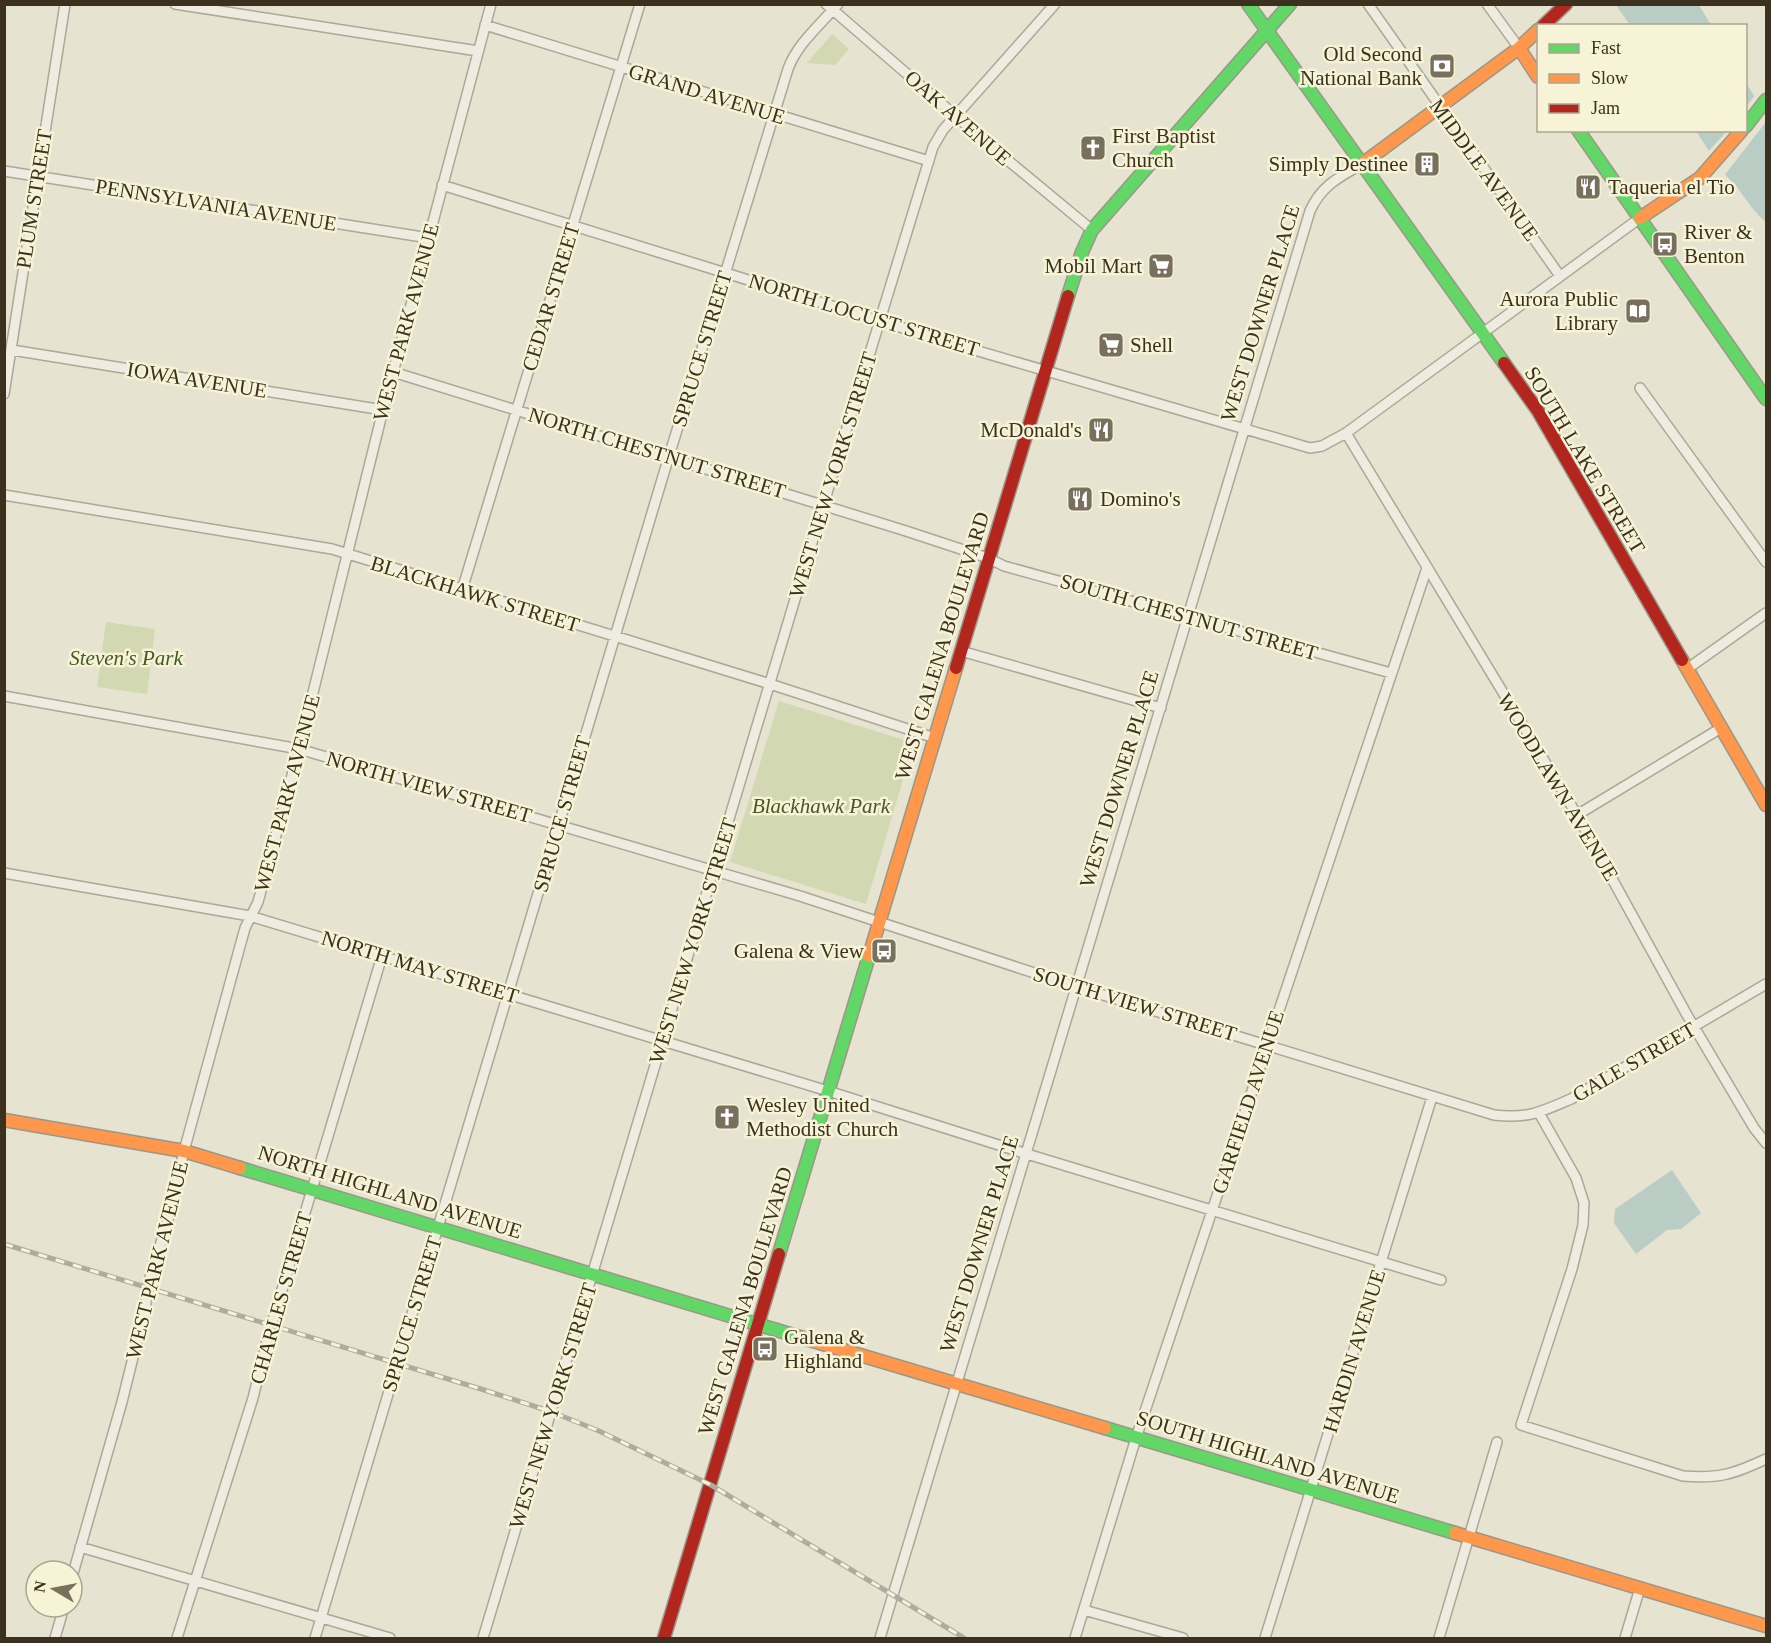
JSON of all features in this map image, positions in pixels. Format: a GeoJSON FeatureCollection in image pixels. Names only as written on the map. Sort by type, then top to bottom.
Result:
{"type":"FeatureCollection","features":[{"type":"Feature","properties":{"kind":"main road","name":"SOUTH LAKE STREET"},"geometry":{"type":"LineString","coordinates":[[1248,4],[1538,411],[1767,805]]}},
{"type":"Feature","properties":{"kind":"main road","name":"WEST GALENA BOULEVARD"},"geometry":{"type":"LineString","coordinates":[[664,1638],[1082,252],[1092,230],[1290,4]]}},
{"type":"Feature","properties":{"kind":"main road"},"geometry":{"type":"LineString","coordinates":[[1545,24],[1566,4]]}},
{"type":"Feature","properties":{"kind":"main road","name":"WEST DOWNER PLACE"},"geometry":{"type":"LineString","coordinates":[[1362,164],[1519,48],[1537,32]]}},
{"type":"Feature","properties":{"kind":"main road"},"geometry":{"type":"LineString","coordinates":[[1519,48],[1537,74]]}},
{"type":"Feature","properties":{"kind":"main road"},"geometry":{"type":"LineString","coordinates":[[1747,125],[1766,101]]}},
{"type":"Feature","properties":{"kind":"main road"},"geometry":{"type":"LineString","coordinates":[[1579,132],[1767,399]]}},
{"type":"Feature","properties":{"kind":"main road"},"geometry":{"type":"LineString","coordinates":[[1640,218],[1700,177],[1740,132]]}},
{"type":"Feature","properties":{"kind":"main road","name":"NORTH HIGHLAND AVENUE"},"geometry":{"type":"LineString","coordinates":[[4,1120],[184,1151],[759,1325]]}},
{"type":"Feature","properties":{"kind":"main road","name":"SOUTH HIGHLAND AVENUE"},"geometry":{"type":"LineString","coordinates":[[759,1325],[1767,1626]]}},
{"type":"Feature","properties":{"kind":"street","name":"PLUM STREET"},"geometry":{"type":"LineString","coordinates":[[4,394],[65,4]]}},
{"type":"Feature","properties":{"kind":"street"},"geometry":{"type":"LineString","coordinates":[[175,4],[478,51]]}},
{"type":"Feature","properties":{"kind":"street","name":"WEST PARK AVENUE"},"geometry":{"type":"LineString","coordinates":[[77,1559],[122,1402],[146,1305],[147,1287],[168,1220],[184,1151],[245,927],[258,902],[299,749],[382,410],[490,4]]}},
{"type":"Feature","properties":{"kind":"street","name":"CEDAR STREET"},"geometry":{"type":"LineString","coordinates":[[462,590],[640,4]]}},
{"type":"Feature","properties":{"kind":"street","name":"WEST NEW YORK STREET"},"geometry":{"type":"LineString","coordinates":[[483,1638],[929,161],[938,137],[1055,4]]}},
{"type":"Feature","properties":{"kind":"street","name":"MIDDLE AVENUE"},"geometry":{"type":"LineString","coordinates":[[1368,4],[1439,108],[1560,276]]}},
{"type":"Feature","properties":{"kind":"street"},"geometry":{"type":"LineString","coordinates":[[1487,4],[1519,48]]}},
{"type":"Feature","properties":{"kind":"street","name":"OAK AVENUE"},"geometry":{"type":"LineString","coordinates":[[832,6],[955,116],[1092,230]]}},
{"type":"Feature","properties":{"kind":"street","name":"SPRUCE STREET"},"geometry":{"type":"LineString","coordinates":[[315,1638],[669,456],[792,57],[832,6]]}},
{"type":"Feature","properties":{"kind":"street","name":"GRAND AVENUE"},"geometry":{"type":"LineString","coordinates":[[485,25],[929,161]]}},
{"type":"Feature","properties":{"kind":"street","name":"WEST DOWNER PLACE"},"geometry":{"type":"LineString","coordinates":[[880,1638],[1306,224],[1316,197],[1324,188],[1362,164]]}},
{"type":"Feature","properties":{"kind":"street","name":"PENNSYLVANIA AVENUE"},"geometry":{"type":"LineString","coordinates":[[4,171],[429,238]]}},
{"type":"Feature","properties":{"kind":"street","name":"NORTH LOCUST STREET"},"geometry":{"type":"LineString","coordinates":[[442,185],[1045,371],[1310,448],[1322,446],[1346,433],[1640,218]]}},
{"type":"Feature","properties":{"kind":"street","name":"IOWA AVENUE"},"geometry":{"type":"LineString","coordinates":[[12,350],[382,410]]}},
{"type":"Feature","properties":{"kind":"street","name":"NORTH CHESTNUT STREET"},"geometry":{"type":"LineString","coordinates":[[393,372],[669,456],[988,558]]}},
{"type":"Feature","properties":{"kind":"street"},"geometry":{"type":"LineString","coordinates":[[1640,388],[1767,562]]}},
{"type":"Feature","properties":{"kind":"street","name":"WOODLAWN AVENUE"},"geometry":{"type":"LineString","coordinates":[[1346,433],[1576,815],[1694,1028],[1754,1128],[1767,1143]]}},
{"type":"Feature","properties":{"kind":"street","name":"BLACKHAWK STREET"},"geometry":{"type":"LineString","coordinates":[[4,495],[332,549],[770,684],[935,738]]}},
{"type":"Feature","properties":{"kind":"street","name":"SOUTH CHESTNUT STREET"},"geometry":{"type":"LineString","coordinates":[[988,558],[1004,566],[1391,674]]}},
{"type":"Feature","properties":{"kind":"street","name":"GARFIELD AVENUE"},"geometry":{"type":"LineString","coordinates":[[1075,1638],[1136,1438],[1426,568]]}},
{"type":"Feature","properties":{"kind":"street"},"geometry":{"type":"LineString","coordinates":[[1687,669],[1767,613]]}},
{"type":"Feature","properties":{"kind":"street"},"geometry":{"type":"LineString","coordinates":[[961,651],[1161,708]]}},
{"type":"Feature","properties":{"kind":"street","name":"NORTH VIEW STREET"},"geometry":{"type":"LineString","coordinates":[[4,696],[299,749],[880,921]]}},
{"type":"Feature","properties":{"kind":"street"},"geometry":{"type":"LineString","coordinates":[[1576,815],[1721,728]]}},
{"type":"Feature","properties":{"kind":"street","name":"NORTH MAY STREET"},"geometry":{"type":"LineString","coordinates":[[4,873],[250,916],[1441,1280]]}},
{"type":"Feature","properties":{"kind":"street","name":"SOUTH VIEW STREET"},"geometry":{"type":"LineString","coordinates":[[880,921],[1077,987],[1494,1115]]}},
{"type":"Feature","properties":{"kind":"street","name":"CHARLES STREET"},"geometry":{"type":"LineString","coordinates":[[177,1638],[253,1398],[269,1333],[382,956]]}},
{"type":"Feature","properties":{"kind":"street","name":"GALE STREET"},"geometry":{"type":"LineString","coordinates":[[1494,1115],[1517,1118],[1539,1113],[1571,1098],[1767,984]]}},
{"type":"Feature","properties":{"kind":"street","name":"HARDIN AVENUE"},"geometry":{"type":"LineString","coordinates":[[1265,1638],[1432,1097]]}},
{"type":"Feature","properties":{"kind":"street"},"geometry":{"type":"LineString","coordinates":[[1539,1113],[1576,1178],[1584,1203],[1583,1226],[1572,1269],[1521,1425],[1683,1476],[1709,1478],[1732,1474],[1767,1459]]}},
{"type":"Feature","properties":{"kind":"street"},"geometry":{"type":"LineString","coordinates":[[1439,1638],[1497,1442]]}},
{"type":"Feature","properties":{"kind":"street"},"geometry":{"type":"LineString","coordinates":[[80,1547],[390,1638]]}},
{"type":"Feature","properties":{"kind":"street"},"geometry":{"type":"LineString","coordinates":[[1625,1638],[1640,1588]]}},
{"type":"Feature","properties":{"kind":"street"},"geometry":{"type":"LineString","coordinates":[[1084,1610],[1183,1638]]}},
{"type":"Feature","properties":{"kind":"street"},"geometry":{"type":"LineString","coordinates":[[55,1638],[61,1619]]}},
{"type":"Feature","properties":{"kind":"green space"},"geometry":{"type":"Polygon","coordinates":[[[832,34],[849,49],[835,65],[807,63],[832,34]]]}},
{"type":"Feature","properties":{"kind":"green space","name":"Steven's Park"},"geometry":{"type":"Polygon","coordinates":[[[106,622],[155,629],[147,694],[97,687],[106,622]]]}},
{"type":"Feature","properties":{"kind":"green space","name":"Blackhawk Park"},"geometry":{"type":"Polygon","coordinates":[[[779,701],[914,743],[866,904],[730,862],[779,701]]]}},
{"type":"Feature","properties":{"kind":"shaded area"},"geometry":{"type":"Polygon","coordinates":[[[1616,5],[1699,5],[1710,24],[1629,24],[1616,5]]]}},
{"type":"Feature","properties":{"kind":"shaded area"},"geometry":{"type":"Polygon","coordinates":[[[1747,85],[1766,115],[1766,223],[1722,171],[1697,132],[1747,132],[1747,85]]]}},
{"type":"Feature","properties":{"kind":"shaded area"},"geometry":{"type":"Polygon","coordinates":[[[1672,1170],[1701,1213],[1681,1229],[1667,1230],[1636,1254],[1614,1223],[1615,1209],[1672,1170]]]}},
{"type":"Feature","properties":{"kind":"pier"},"geometry":{"type":"Polygon","coordinates":[[[1756,94],[1766,110],[1766,122],[1723,177],[1707,153],[1726,132],[1747,132],[1747,106],[1756,94]]]}},
{"type":"Feature","properties":{"kind":"railway"},"geometry":{"type":"LineString","coordinates":[[4,1244],[481,1389],[552,1412],[599,1431],[711,1485],[964,1638]]}},
{"type":"Feature","properties":{"kind":"traffic: fast"},"geometry":{"type":"LineString","coordinates":[[1248,4],[1504,363]]}},
{"type":"Feature","properties":{"kind":"traffic: fast"},"geometry":{"type":"LineString","coordinates":[[1068,296],[1082,252],[1092,230],[1290,4]]}},
{"type":"Feature","properties":{"kind":"traffic: fast"},"geometry":{"type":"LineString","coordinates":[[1747,125],[1766,100]]}},
{"type":"Feature","properties":{"kind":"traffic: fast"},"geometry":{"type":"LineString","coordinates":[[1579,132],[1766,399]]}},
{"type":"Feature","properties":{"kind":"traffic: fast"},"geometry":{"type":"LineString","coordinates":[[779,1254],[869,956]]}},
{"type":"Feature","properties":{"kind":"traffic: fast"},"geometry":{"type":"LineString","coordinates":[[240,1168],[803,1338]]}},
{"type":"Feature","properties":{"kind":"traffic: fast"},"geometry":{"type":"LineString","coordinates":[[1105,1428],[1455,1533]]}},
{"type":"Feature","properties":{"kind":"traffic: slow"},"geometry":{"type":"LineString","coordinates":[[1362,164],[1519,48],[1537,31]]}},
{"type":"Feature","properties":{"kind":"traffic: slow"},"geometry":{"type":"LineString","coordinates":[[1519,48],[1537,75]]}},
{"type":"Feature","properties":{"kind":"traffic: slow"},"geometry":{"type":"LineString","coordinates":[[1640,218],[1700,178],[1740,132]]}},
{"type":"Feature","properties":{"kind":"traffic: slow"},"geometry":{"type":"LineString","coordinates":[[1682,660],[1766,805]]}},
{"type":"Feature","properties":{"kind":"traffic: slow"},"geometry":{"type":"LineString","coordinates":[[869,956],[956,668]]}},
{"type":"Feature","properties":{"kind":"traffic: slow"},"geometry":{"type":"LineString","coordinates":[[4,1120],[184,1151],[240,1168]]}},
{"type":"Feature","properties":{"kind":"traffic: slow"},"geometry":{"type":"LineString","coordinates":[[803,1338],[1105,1428]]}},
{"type":"Feature","properties":{"kind":"traffic: slow"},"geometry":{"type":"LineString","coordinates":[[1455,1533],[1766,1626]]}},
{"type":"Feature","properties":{"kind":"traffic: jam"},"geometry":{"type":"LineString","coordinates":[[1545,24],[1566,4]]}},
{"type":"Feature","properties":{"kind":"traffic: jam"},"geometry":{"type":"LineString","coordinates":[[956,668],[1068,296]]}},
{"type":"Feature","properties":{"kind":"traffic: jam"},"geometry":{"type":"LineString","coordinates":[[1504,363],[1538,411],[1682,660]]}},
{"type":"Feature","properties":{"kind":"traffic: jam"},"geometry":{"type":"LineString","coordinates":[[664,1638],[779,1254]]}},
{"type":"Feature","properties":{"kind":"place","name":"Old Second National Bank"},"geometry":{"type":"Point","coordinates":[1442,66]}},
{"type":"Feature","properties":{"kind":"place","name":"First Baptist Church"},"geometry":{"type":"Point","coordinates":[1093,148]}},
{"type":"Feature","properties":{"kind":"place","name":"Simply Destinee"},"geometry":{"type":"Point","coordinates":[1427,164]}},
{"type":"Feature","properties":{"kind":"place","name":"Taqueria el Tio"},"geometry":{"type":"Point","coordinates":[1588,187]}},
{"type":"Feature","properties":{"kind":"place","name":"River & Benton"},"geometry":{"type":"Point","coordinates":[1665,244]}},
{"type":"Feature","properties":{"kind":"place","name":"Mobil Mart"},"geometry":{"type":"Point","coordinates":[1161,266]}},
{"type":"Feature","properties":{"kind":"place","name":"Aurora Public Library"},"geometry":{"type":"Point","coordinates":[1638,311]}},
{"type":"Feature","properties":{"kind":"place","name":"Shell"},"geometry":{"type":"Point","coordinates":[1111,345]}},
{"type":"Feature","properties":{"kind":"place","name":"McDonald's"},"geometry":{"type":"Point","coordinates":[1101,430]}},
{"type":"Feature","properties":{"kind":"place","name":"Domino's"},"geometry":{"type":"Point","coordinates":[1080,499]}},
{"type":"Feature","properties":{"kind":"place","name":"Galena & View"},"geometry":{"type":"Point","coordinates":[884,951]}},
{"type":"Feature","properties":{"kind":"place","name":"Wesley United Methodist Church"},"geometry":{"type":"Point","coordinates":[727,1117]}},
{"type":"Feature","properties":{"kind":"place","name":"Galena & Highland"},"geometry":{"type":"Point","coordinates":[765,1349]}}]}
